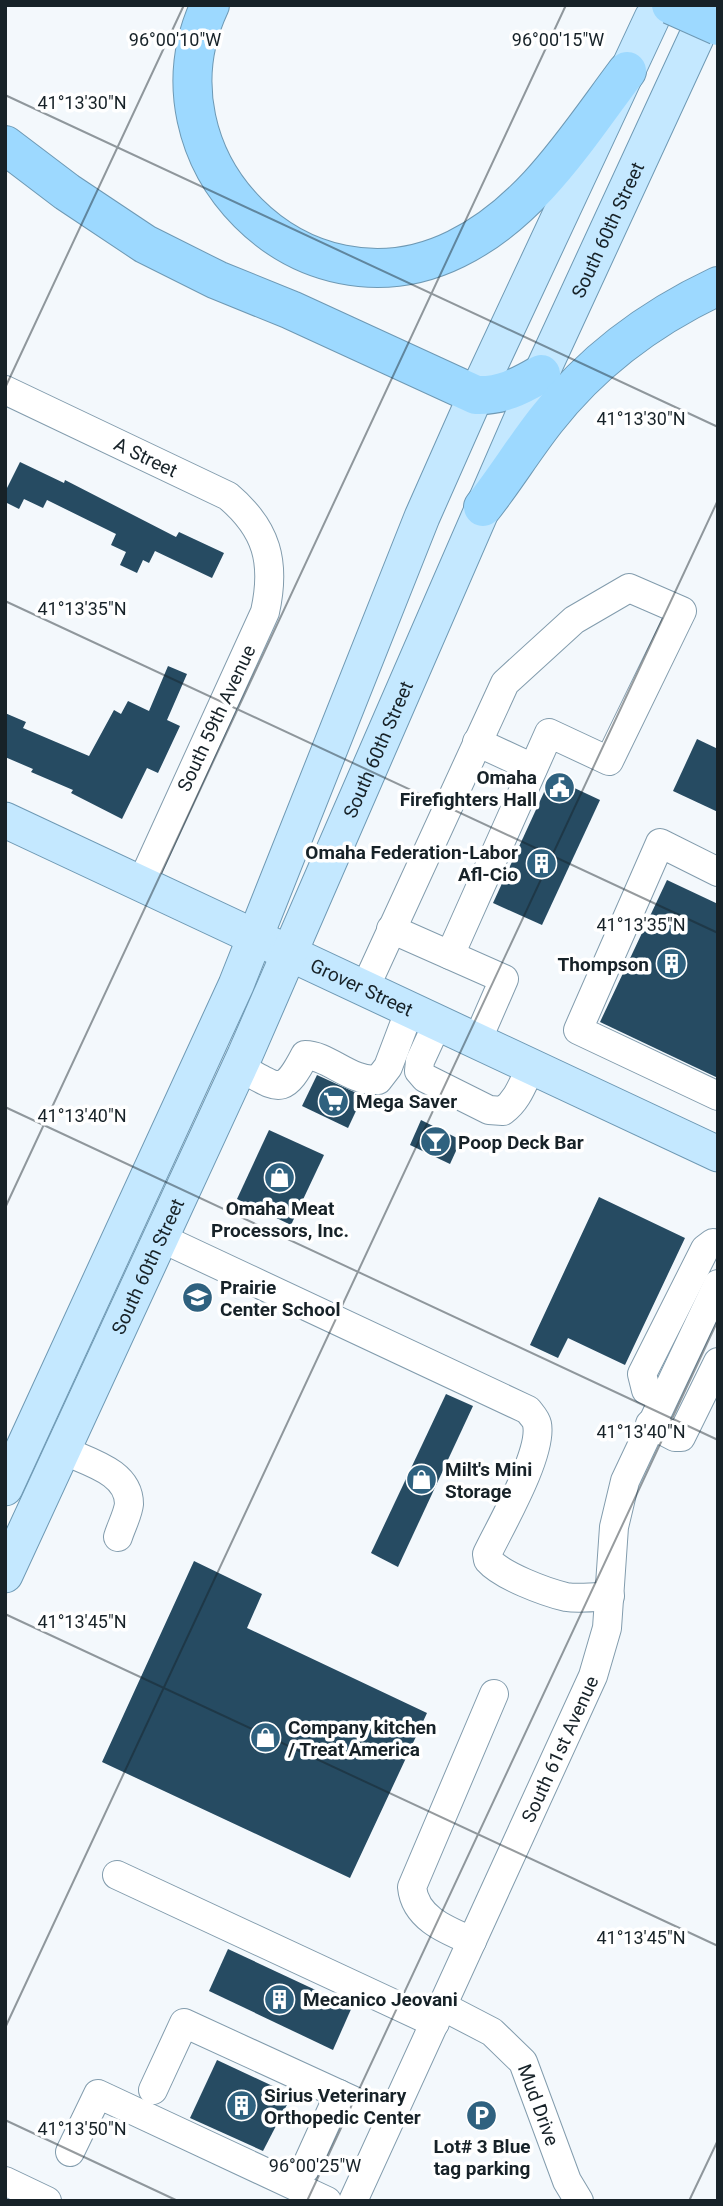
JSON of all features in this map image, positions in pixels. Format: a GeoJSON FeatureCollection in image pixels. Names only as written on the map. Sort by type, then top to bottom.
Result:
{"type":"FeatureCollection","features":[{"type":"Feature","properties":{"kind":"highway"},"geometry":{"type":"LineString","coordinates":[[210,5],[199,34],[193,84],[195,110],[202,139],[214,167],[230,194],[276,238],[304,253],[334,263],[368,268],[399,267],[435,257],[480,236],[524,200],[547,176],[627,71]]}},
{"type":"Feature","properties":{"kind":"highway"},"geometry":{"type":"LineString","coordinates":[[661,11],[707,32]]}},
{"type":"Feature","properties":{"kind":"highway"},"geometry":{"type":"LineString","coordinates":[[5,145],[67,192],[145,244],[476,395],[500,394],[541,374]]}},
{"type":"Feature","properties":{"kind":"highway"},"geometry":{"type":"LineString","coordinates":[[483,507],[545,421],[585,376],[636,334],[667,313],[718,286]]}},
{"type":"Feature","properties":{"kind":"main road","name":"South 60th Street"},"geometry":{"type":"LineString","coordinates":[[6,1483],[210,1045],[256,937],[401,568],[476,395],[627,71],[661,11]]}},
{"type":"Feature","properties":{"kind":"main road","name":"South 60th Street"},"geometry":{"type":"LineString","coordinates":[[5,1575],[239,1067],[541,374],[707,32]]}},
{"type":"Feature","properties":{"kind":"main road","name":"Grover Street"},"geometry":{"type":"LineString","coordinates":[[5,820],[718,1154]]}},
{"type":"Feature","properties":{"kind":"main road"},"geometry":{"type":"LineString","coordinates":[[63,1450],[54,1446],[50,1438],[51,1429],[96,1332],[105,1272]]}},
{"type":"Feature","properties":{"kind":"street","name":"A Street"},"geometry":{"type":"LineString","coordinates":[[5,390],[228,496],[244,509],[257,527],[266,548]]}},
{"type":"Feature","properties":{"kind":"street","name":"South 59th Avenue"},"geometry":{"type":"LineString","coordinates":[[141,884],[265,612],[271,573],[266,548]]}},
{"type":"Feature","properties":{"kind":"street"},"geometry":{"type":"LineString","coordinates":[[365,988],[505,682],[574,620],[629,588],[682,611],[609,761],[549,733],[450,955]]}},
{"type":"Feature","properties":{"kind":"street"},"geometry":{"type":"LineString","coordinates":[[477,742],[533,768]]}},
{"type":"Feature","properties":{"kind":"street"},"geometry":{"type":"LineString","coordinates":[[718,872],[660,843],[578,1030],[718,1096]]}},
{"type":"Feature","properties":{"kind":"street"},"geometry":{"type":"LineString","coordinates":[[391,929],[504,979],[477,1041]]}},
{"type":"Feature","properties":{"kind":"street"},"geometry":{"type":"LineString","coordinates":[[239,1067],[276,1086],[286,1084],[293,1078],[305,1055],[312,1055],[368,1081],[378,1080],[424,1016]]}},
{"type":"Feature","properties":{"kind":"street"},"geometry":{"type":"LineString","coordinates":[[424,1016],[419,1070],[425,1079],[489,1110],[503,1111],[509,1106],[516,1098],[531,1067]]}},
{"type":"Feature","properties":{"kind":"street"},"geometry":{"type":"LineString","coordinates":[[161,1238],[528,1410],[537,1422],[537,1444],[523,1481],[487,1554],[488,1560],[494,1567],[545,1590],[569,1597],[610,1596]]}},
{"type":"Feature","properties":{"kind":"street"},"geometry":{"type":"LineString","coordinates":[[663,1398],[646,1390],[642,1374],[705,1249],[713,1243],[718,1244]]}},
{"type":"Feature","properties":{"kind":"street","name":"South 61st Avenue"},"geometry":{"type":"LineString","coordinates":[[353,2201],[593,1676],[607,1628],[614,1527],[625,1480],[718,1284]]}},
{"type":"Feature","properties":{"kind":"street"},"geometry":{"type":"LineString","coordinates":[[650,1424],[675,1437],[681,1437],[718,1360],[687,1347]]}},
{"type":"Feature","properties":{"kind":"street"},"geometry":{"type":"LineString","coordinates":[[63,1450],[114,1475],[124,1483],[129,1505],[118,1536]]}},
{"type":"Feature","properties":{"kind":"street"},"geometry":{"type":"LineString","coordinates":[[472,1941],[439,1927],[419,1909],[412,1887],[494,1694]]}},
{"type":"Feature","properties":{"kind":"street","name":"Mud Drive"},"geometry":{"type":"LineString","coordinates":[[117,1875],[438,2014],[492,2032],[523,2062],[567,2181],[579,2201]]}},
{"type":"Feature","properties":{"kind":"street"},"geometry":{"type":"LineString","coordinates":[[153,2090],[184,2023],[391,2118]]}},
{"type":"Feature","properties":{"kind":"street"},"geometry":{"type":"LineString","coordinates":[[70,2152],[98,2094],[327,2201]]}},
{"type":"Feature","properties":{"kind":"street"},"geometry":{"type":"LineString","coordinates":[[299,2186],[339,2094]]}},
{"type":"Feature","properties":{"kind":"street"},"geometry":{"type":"LineString","coordinates":[[5,2181],[47,2201]]}},
{"type":"Feature","properties":{"kind":"building"},"geometry":{"type":"Polygon","coordinates":[[[20,462],[64,483],[65,480],[176,537],[179,532],[224,553],[212,578],[155,551],[149,563],[143,560],[137,573],[120,565],[126,552],[111,545],[116,534],[47,500],[43,508],[24,499],[19,509],[5,502],[5,492],[20,462]]]}},
{"type":"Feature","properties":{"kind":"building"},"geometry":{"type":"Polygon","coordinates":[[[168,666],[187,674],[167,720],[180,726],[158,773],[147,768],[122,819],[71,793],[73,790],[31,772],[33,769],[5,757],[5,713],[26,722],[23,728],[89,756],[114,710],[121,714],[128,701],[149,711],[168,666]]]}},
{"type":"Feature","properties":{"kind":"building"},"geometry":{"type":"Polygon","coordinates":[[[697,739],[718,749],[718,812],[673,791],[697,739]]]}},
{"type":"Feature","properties":{"kind":"building","name":"Omaha Federation-Labor Afl-Cio"},"geometry":{"type":"Polygon","coordinates":[[[551,777],[600,800],[542,925],[493,903],[551,777]]]}},
{"type":"Feature","properties":{"kind":"building","name":"Thompson"},"geometry":{"type":"Polygon","coordinates":[[[667,880],[718,904],[718,1078],[600,1022],[667,880]]]}},
{"type":"Feature","properties":{"kind":"building","name":"Mega Saver"},"geometry":{"type":"Polygon","coordinates":[[[317,1075],[363,1096],[348,1128],[302,1106],[317,1075]]]}},
{"type":"Feature","properties":{"kind":"building","name":"Poop Deck Bar"},"geometry":{"type":"Polygon","coordinates":[[[421,1120],[461,1140],[450,1164],[410,1145],[421,1120]]]}},
{"type":"Feature","properties":{"kind":"building","name":"Omaha Meat Processors, Inc."},"geometry":{"type":"Polygon","coordinates":[[[269,1130],[324,1155],[291,1225],[237,1199],[269,1130]]]}},
{"type":"Feature","properties":{"kind":"building"},"geometry":{"type":"Polygon","coordinates":[[[599,1197],[685,1238],[625,1365],[568,1338],[558,1358],[530,1345],[599,1197]]]}},
{"type":"Feature","properties":{"kind":"building","name":"Milt's Mini Storage"},"geometry":{"type":"Polygon","coordinates":[[[446,1394],[473,1406],[398,1567],[371,1553],[446,1394]]]}},
{"type":"Feature","properties":{"kind":"building","name":"Company kitchen / Treat America"},"geometry":{"type":"Polygon","coordinates":[[[194,1561],[262,1594],[247,1628],[427,1713],[350,1878],[102,1762],[194,1561]]]}},
{"type":"Feature","properties":{"kind":"building","name":"Mecanico Jeovani"},"geometry":{"type":"Polygon","coordinates":[[[228,1949],[352,2007],[333,2050],[209,1991],[228,1949]]]}},
{"type":"Feature","properties":{"kind":"building","name":"Sirius Veterinary Orthopedic Center"},"geometry":{"type":"Polygon","coordinates":[[[217,2060],[292,2095],[263,2151],[190,2118],[217,2060]]]}},
{"type":"Feature","properties":{"kind":"place","name":"Omaha Firefighters Hall"},"geometry":{"type":"Point","coordinates":[560,788]}},
{"type":"Feature","properties":{"kind":"place","name":"Omaha Federation-Labor Afl-Cio"},"geometry":{"type":"Point","coordinates":[541,863]}},
{"type":"Feature","properties":{"kind":"place","name":"Thompson"},"geometry":{"type":"Point","coordinates":[672,964]}},
{"type":"Feature","properties":{"kind":"place","name":"Mega Saver"},"geometry":{"type":"Point","coordinates":[333,1101]}},
{"type":"Feature","properties":{"kind":"place","name":"Poop Deck Bar"},"geometry":{"type":"Point","coordinates":[435,1142]}},
{"type":"Feature","properties":{"kind":"place","name":"Omaha Meat Processors, Inc."},"geometry":{"type":"Point","coordinates":[280,1177]}},
{"type":"Feature","properties":{"kind":"place","name":"Prairie Center School"},"geometry":{"type":"Point","coordinates":[197,1298]}},
{"type":"Feature","properties":{"kind":"place","name":"Milt's Mini Storage"},"geometry":{"type":"Point","coordinates":[422,1480]}},
{"type":"Feature","properties":{"kind":"place","name":"Company kitchen / Treat America"},"geometry":{"type":"Point","coordinates":[265,1738]}},
{"type":"Feature","properties":{"kind":"place","name":"Mecanico Jeovani"},"geometry":{"type":"Point","coordinates":[280,1999]}},
{"type":"Feature","properties":{"kind":"place","name":"Sirius Veterinary Orthopedic Center"},"geometry":{"type":"Point","coordinates":[241,2106]}},
{"type":"Feature","properties":{"kind":"place","name":"Lot# 3 Blue tag parking"},"geometry":{"type":"Point","coordinates":[482,2115]}}]}
